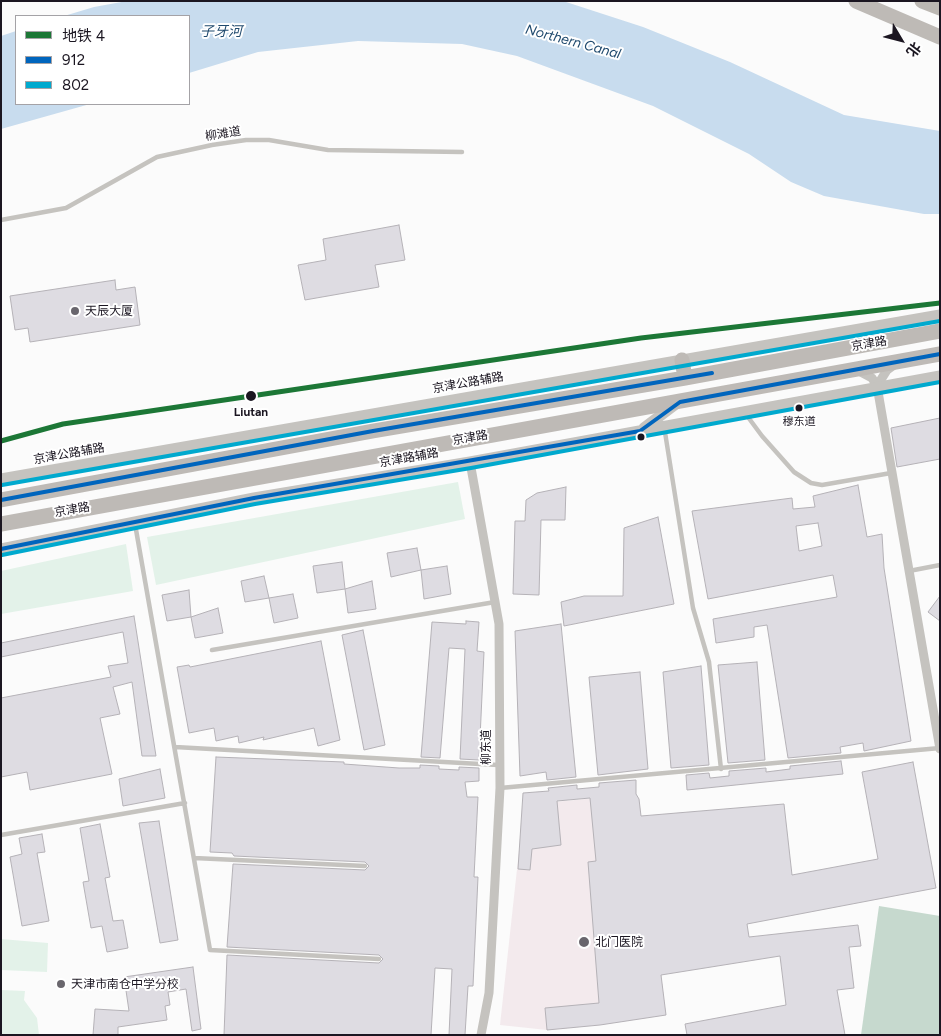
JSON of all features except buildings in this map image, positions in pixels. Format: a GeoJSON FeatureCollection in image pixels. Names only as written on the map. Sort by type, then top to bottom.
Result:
{"type":"FeatureCollection","features":[{"type":"Feature","properties":{"kind":"highway"},"geometry":{"type":"LineString","coordinates":[[922,1],[940,8]]}},
{"type":"Feature","properties":{"kind":"main road"},"geometry":{"type":"LineString","coordinates":[[856,1],[940,37]]}},
{"type":"Feature","properties":{"kind":"main road","name":"京津路"},"geometry":{"type":"LineString","coordinates":[[1,500],[373,430],[685,378],[940,331]]}},
{"type":"Feature","properties":{"kind":"main road","name":"京津路"},"geometry":{"type":"LineString","coordinates":[[1,524],[662,410],[680,402],[855,368],[940,354]]}},
{"type":"Feature","properties":{"kind":"main road"},"geometry":{"type":"LineString","coordinates":[[682,360],[685,378]]}},
{"type":"Feature","properties":{"kind":"street","name":"京津公路辅路"},"geometry":{"type":"LineString","coordinates":[[1,479],[940,315]]}},
{"type":"Feature","properties":{"kind":"street"},"geometry":{"type":"LineString","coordinates":[[877,386],[887,370],[903,360]]}},
{"type":"Feature","properties":{"kind":"street"},"geometry":{"type":"LineString","coordinates":[[855,368],[866,374],[877,386],[940,748]]}},
{"type":"Feature","properties":{"kind":"street","name":"京津路辅路"},"geometry":{"type":"LineString","coordinates":[[1,549],[135,524],[254,498],[470,462],[877,386],[940,376]]}},
{"type":"Feature","properties":{"kind":"street"},"geometry":{"type":"LineString","coordinates":[[640,431],[662,410]]}},
{"type":"Feature","properties":{"kind":"street","name":"柳东道"},"geometry":{"type":"LineString","coordinates":[[470,462],[499,624],[498,765],[500,788],[488,993],[481,1035]]}},
{"type":"Feature","properties":{"kind":"lane","name":"柳滩道"},"geometry":{"type":"LineString","coordinates":[[1,220],[66,208],[157,157],[212,145],[246,140],[269,140],[328,150],[462,152]]}},
{"type":"Feature","properties":{"kind":"lane"},"geometry":{"type":"LineString","coordinates":[[662,410],[676,510],[693,608],[709,662],[721,769]]}},
{"type":"Feature","properties":{"kind":"lane"},"geometry":{"type":"LineString","coordinates":[[745,411],[762,436],[794,472],[811,483],[822,485],[891,473]]}},
{"type":"Feature","properties":{"kind":"lane"},"geometry":{"type":"LineString","coordinates":[[135,524],[210,950],[379,959]]}},
{"type":"Feature","properties":{"kind":"lane"},"geometry":{"type":"LineString","coordinates":[[908,572],[940,565]]}},
{"type":"Feature","properties":{"kind":"lane"},"geometry":{"type":"LineString","coordinates":[[212,650],[495,602]]}},
{"type":"Feature","properties":{"kind":"lane"},"geometry":{"type":"LineString","coordinates":[[175,747],[498,765]]}},
{"type":"Feature","properties":{"kind":"lane"},"geometry":{"type":"LineString","coordinates":[[500,788],[940,748]]}},
{"type":"Feature","properties":{"kind":"lane"},"geometry":{"type":"LineString","coordinates":[[1,836],[185,803]]}},
{"type":"Feature","properties":{"kind":"lane"},"geometry":{"type":"LineString","coordinates":[[194,858],[365,866]]}},
{"type":"Feature","properties":{"kind":"shaded area"},"geometry":{"type":"Polygon","coordinates":[[[458,482],[465,519],[156,585],[147,537],[458,482]]]}},
{"type":"Feature","properties":{"kind":"shaded area"},"geometry":{"type":"Polygon","coordinates":[[[126,544],[133,591],[1,614],[1,571],[126,544]]]}},
{"type":"Feature","properties":{"kind":"shaded area","name":"北门医院"},"geometry":{"type":"Polygon","coordinates":[[[636,794],[639,799],[666,1015],[600,1025],[547,1030],[500,1025],[524,805],[636,794]]]}},
{"type":"Feature","properties":{"kind":"shaded area"},"geometry":{"type":"Polygon","coordinates":[[[1,939],[48,943],[47,972],[1,970],[1,939]]]}},
{"type":"Feature","properties":{"kind":"shaded area"},"geometry":{"type":"Polygon","coordinates":[[[1,990],[25,991],[24,1000],[37,1018],[39,1035],[1,1035],[1,990]]]}},
{"type":"Feature","properties":{"kind":"green space"},"geometry":{"type":"Polygon","coordinates":[[[879,906],[940,916],[940,1035],[861,1035],[879,906]]]}},
{"type":"Feature","properties":{"kind":"water"},"geometry":{"type":"Polygon","coordinates":[[[127,1],[563,1],[643,27],[730,62],[844,115],[940,131],[940,214],[924,214],[824,196],[791,182],[749,154],[653,106],[517,56],[462,44],[358,41],[258,52],[190,73],[190,15],[67,15],[94,7],[127,1]]]}},
{"type":"Feature","properties":{"kind":"water"},"geometry":{"type":"Polygon","coordinates":[[[15,31],[15,105],[86,105],[1,129],[1,36],[15,31]]]}},
{"type":"Feature","properties":{"kind":"metro line","name":"4"},"geometry":{"type":"LineString","coordinates":[[1,441],[63,424],[641,338],[940,303]]}},
{"type":"Feature","properties":{"kind":"transit line","name":"802"},"geometry":{"type":"LineString","coordinates":[[2,485],[940,321]]}},
{"type":"Feature","properties":{"kind":"transit line","name":"912"},"geometry":{"type":"LineString","coordinates":[[1,549],[254,498],[640,431],[680,402],[940,354]]}},
{"type":"Feature","properties":{"kind":"transit line","name":"912"},"geometry":{"type":"LineString","coordinates":[[1,500],[373,431],[712,373]]}},
{"type":"Feature","properties":{"kind":"transit line","name":"802"},"geometry":{"type":"LineString","coordinates":[[2,555],[255,504],[471,468],[940,382]]}},
{"type":"Feature","properties":{"kind":"place","name":"天辰大厦"},"geometry":{"type":"Point","coordinates":[75,311]}},
{"type":"Feature","properties":{"kind":"place","name":"Liutan"},"geometry":{"type":"Point","coordinates":[251,396]}},
{"type":"Feature","properties":{"kind":"place","name":"穆东道"},"geometry":{"type":"Point","coordinates":[799,408]}},
{"type":"Feature","properties":{"kind":"place","name":"北门医院"},"geometry":{"type":"Point","coordinates":[584,942]}},
{"type":"Feature","properties":{"kind":"place","name":"天津市南仓中学分校"},"geometry":{"type":"Point","coordinates":[61,984]}},
{"type":"Feature","properties":{"kind":"water label","name":"子牙河"},"geometry":{"type":"Point","coordinates":[221,32]}},
{"type":"Feature","properties":{"kind":"water label","name":"Northern Canal"},"geometry":{"type":"Point","coordinates":[573,42]}}]}
